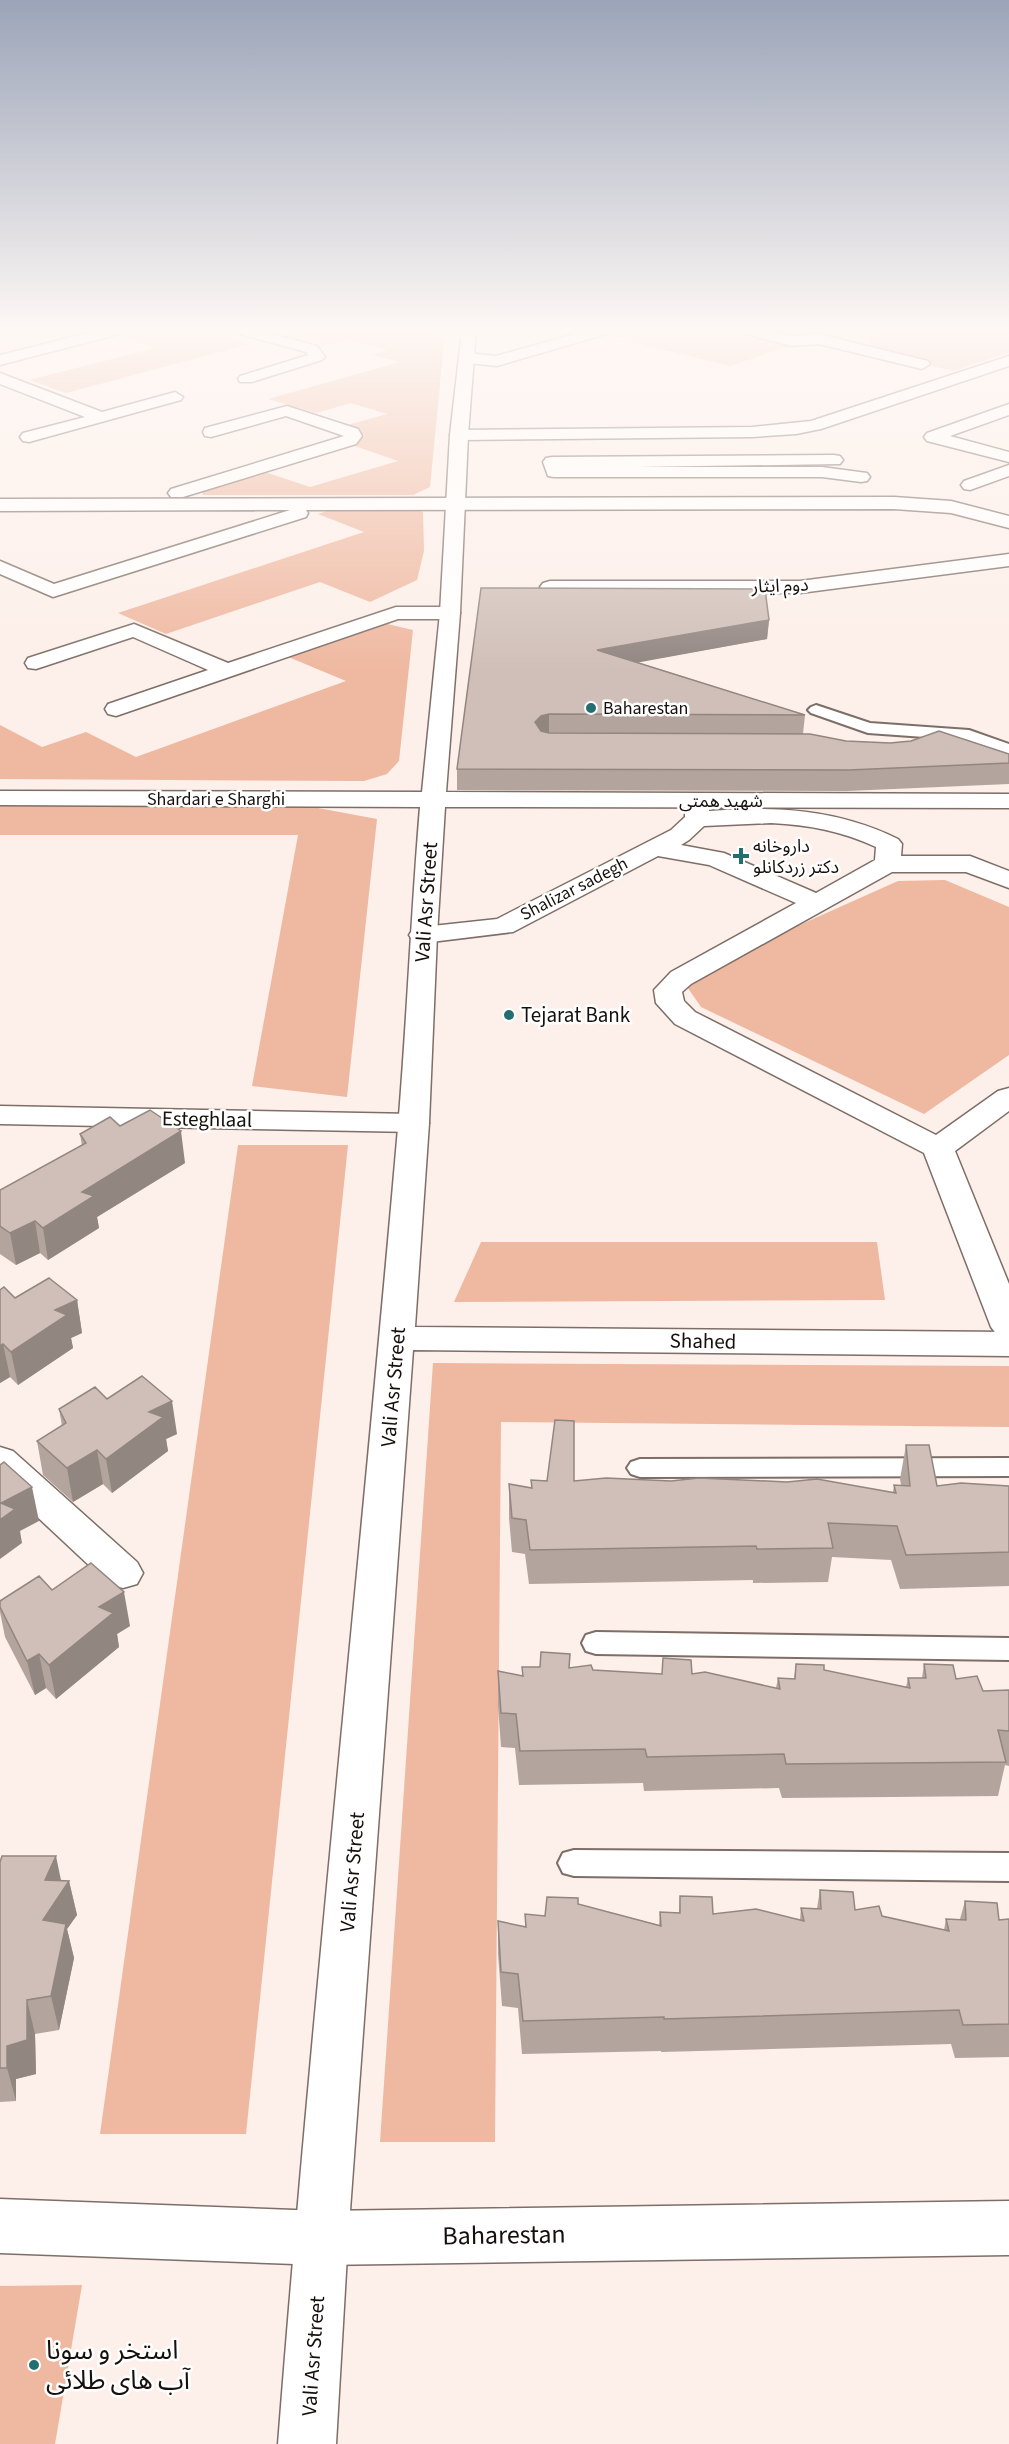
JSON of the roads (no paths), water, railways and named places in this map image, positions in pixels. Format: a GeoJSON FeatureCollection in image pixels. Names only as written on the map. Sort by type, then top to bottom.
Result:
{"type":"FeatureCollection","features":[{"type":"Feature","properties":{"kind":"street"},"geometry":{"type":"LineString","coordinates":[[144,503],[337,444]]}},
{"type":"Feature","properties":{"kind":"street","name":"Vali Asr Street"},"geometry":{"type":"LineString","coordinates":[[307,2444],[321,2238],[398,1338],[402,1255],[414,1123],[423,935],[450,613],[459,444]]}},
{"type":"Feature","properties":{"kind":"street"},"geometry":{"type":"LineString","coordinates":[[772,444],[800,461]]}},
{"type":"Feature","properties":{"kind":"street"},"geometry":{"type":"LineString","coordinates":[[801,444],[828,466]]}},
{"type":"Feature","properties":{"kind":"street"},"geometry":{"type":"LineString","coordinates":[[960,444],[1009,457]]}},
{"type":"Feature","properties":{"kind":"street"},"geometry":{"type":"LineString","coordinates":[[800,461],[828,466],[554,472],[552,462],[800,461]]}},
{"type":"Feature","properties":{"kind":"street"},"geometry":{"type":"LineString","coordinates":[[970,485],[1009,470]]}},
{"type":"Feature","properties":{"kind":"street"},"geometry":{"type":"LineString","coordinates":[[0,567],[53,591],[329,503]]}},
{"type":"Feature","properties":{"kind":"street"},"geometry":{"type":"LineString","coordinates":[[0,505],[903,503],[951,507],[1009,522]]}},
{"type":"Feature","properties":{"kind":"street","name":"دوم ایثار"},"geometry":{"type":"LineString","coordinates":[[550,586],[800,587],[1009,560]]}},
{"type":"Feature","properties":{"kind":"street"},"geometry":{"type":"LineString","coordinates":[[116,710],[396,613],[450,613]]}},
{"type":"Feature","properties":{"kind":"street"},"geometry":{"type":"LineString","coordinates":[[36,663],[134,630],[228,671]]}},
{"type":"Feature","properties":{"kind":"street"},"geometry":{"type":"LineString","coordinates":[[907,754],[923,748],[945,732]]}},
{"type":"Feature","properties":{"kind":"street","name":"Shardari e Sharghi"},"geometry":{"type":"LineString","coordinates":[[0,798],[433,800]]}},
{"type":"Feature","properties":{"kind":"street","name":"شهید همتی"},"geometry":{"type":"LineString","coordinates":[[433,800],[697,810],[1009,801]]}},
{"type":"Feature","properties":{"kind":"street"},"geometry":{"type":"LineString","coordinates":[[697,810],[764,814],[847,825],[869,832],[889,844],[887,864]]}},
{"type":"Feature","properties":{"kind":"street","name":"Shalizar sadegh"},"geometry":{"type":"LineString","coordinates":[[423,935],[502,926],[680,835],[697,810]]}},
{"type":"Feature","properties":{"kind":"street"},"geometry":{"type":"LineString","coordinates":[[655,848],[715,858],[818,903]]}},
{"type":"Feature","properties":{"kind":"street"},"geometry":{"type":"LineString","coordinates":[[1009,880],[970,864],[887,864],[681,978],[668,990],[670,1003],[686,1018],[938,1148],[1009,1327]]}},
{"type":"Feature","properties":{"kind":"street"},"geometry":{"type":"LineString","coordinates":[[938,1148],[1009,1097]]}},
{"type":"Feature","properties":{"kind":"street","name":"Esteghlaal"},"geometry":{"type":"LineString","coordinates":[[0,1115],[414,1123]]}},
{"type":"Feature","properties":{"kind":"street","name":"Shahed"},"geometry":{"type":"LineString","coordinates":[[398,1338],[1009,1344]]}},
{"type":"Feature","properties":{"kind":"street"},"geometry":{"type":"LineString","coordinates":[[0,1460],[123,1573]]}},
{"type":"Feature","properties":{"kind":"street","name":"Baharestan"},"geometry":{"type":"LineString","coordinates":[[0,2226],[321,2238],[1009,2228]]}},
{"type":"Feature","properties":{"kind":"lane"},"geometry":{"type":"LineString","coordinates":[[816,710],[868,728],[969,735],[1009,749]]}},
{"type":"Feature","properties":{"kind":"lane"},"geometry":{"type":"LineString","coordinates":[[640,1468],[1009,1467]]}},
{"type":"Feature","properties":{"kind":"lane"},"geometry":{"type":"LineString","coordinates":[[596,1643],[1009,1648]]}},
{"type":"Feature","properties":{"kind":"lane"},"geometry":{"type":"LineString","coordinates":[[574,1863],[1009,1867]]}},
{"type":"Feature","properties":{"kind":"place","name":"Baharestan"},"geometry":{"type":"Point","coordinates":[591,708]}},
{"type":"Feature","properties":{"kind":"place","name":"داروخانه دکتر زردکانلو"},"geometry":{"type":"Point","coordinates":[741,856]}},
{"type":"Feature","properties":{"kind":"place","name":"Tejarat Bank"},"geometry":{"type":"Point","coordinates":[509,1015]}},
{"type":"Feature","properties":{"kind":"place","name":"استخر و سونا آب های طلائی"},"geometry":{"type":"Point","coordinates":[34,2365]}}]}
